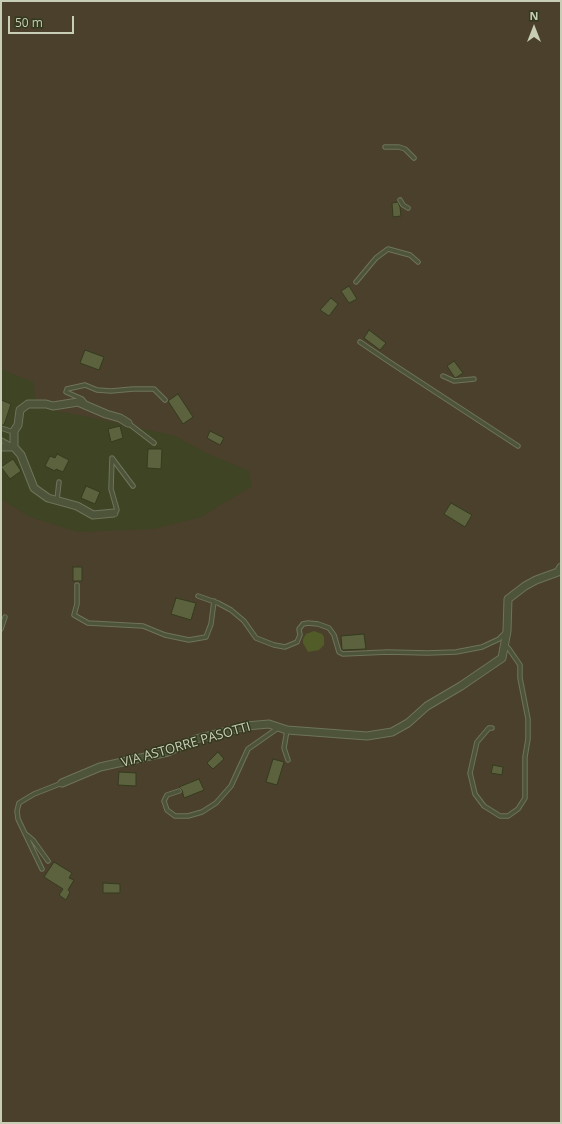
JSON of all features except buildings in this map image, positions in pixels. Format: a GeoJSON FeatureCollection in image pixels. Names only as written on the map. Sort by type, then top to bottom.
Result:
{"type":"FeatureCollection","features":[{"type":"Feature","properties":{"kind":"street"},"geometry":{"type":"LineString","coordinates":[[114,513],[93,515],[77,506],[48,498],[34,488],[21,455],[14,447],[14,431],[18,425],[20,410],[28,404],[46,404],[53,406],[78,402],[106,414],[120,418],[128,424]]}},
{"type":"Feature","properties":{"kind":"street"},"geometry":{"type":"LineString","coordinates":[[1,447],[14,447]]}},
{"type":"Feature","properties":{"kind":"street","name":"VIA ASTORRE PASOTTI"},"geometry":{"type":"LineString","coordinates":[[62,783],[100,768],[168,752],[196,739],[246,726],[269,724],[288,730],[367,736],[392,732],[408,723],[427,706],[461,686],[502,658],[507,631],[508,598],[525,586],[558,572],[561,567]]}},
{"type":"Feature","properties":{"kind":"lane"},"geometry":{"type":"LineString","coordinates":[[385,147],[399,147],[405,149],[414,158]]}},
{"type":"Feature","properties":{"kind":"lane"},"geometry":{"type":"LineString","coordinates":[[400,200],[408,208]]}},
{"type":"Feature","properties":{"kind":"lane"},"geometry":{"type":"LineString","coordinates":[[356,282],[376,258],[388,249],[410,255],[418,262]]}},
{"type":"Feature","properties":{"kind":"lane"},"geometry":{"type":"LineString","coordinates":[[360,342],[518,446]]}},
{"type":"Feature","properties":{"kind":"lane"},"geometry":{"type":"LineString","coordinates":[[443,376],[454,381],[474,379]]}},
{"type":"Feature","properties":{"kind":"lane"},"geometry":{"type":"LineString","coordinates":[[88,406],[82,399],[66,392],[67,389],[85,385],[97,390],[154,389],[165,400]]}},
{"type":"Feature","properties":{"kind":"lane"},"geometry":{"type":"LineString","coordinates":[[128,424],[154,443]]}},
{"type":"Feature","properties":{"kind":"lane"},"geometry":{"type":"LineString","coordinates":[[1,428],[10,431]]}},
{"type":"Feature","properties":{"kind":"lane"},"geometry":{"type":"LineString","coordinates":[[1,440],[14,447]]}},
{"type":"Feature","properties":{"kind":"lane"},"geometry":{"type":"LineString","coordinates":[[114,513],[117,510],[111,489],[112,458],[133,486]]}},
{"type":"Feature","properties":{"kind":"lane"},"geometry":{"type":"LineString","coordinates":[[57,501],[59,494],[59,482]]}},
{"type":"Feature","properties":{"kind":"lane"},"geometry":{"type":"LineString","coordinates":[[77,584],[77,604],[74,615],[88,623],[143,626],[165,635],[189,640],[206,637],[211,624],[214,601]]}},
{"type":"Feature","properties":{"kind":"lane"},"geometry":{"type":"LineString","coordinates":[[198,596],[214,601],[231,610],[241,618],[256,638],[274,646],[284,647],[297,642],[300,635],[299,629],[303,624],[318,624],[329,628],[334,635],[339,652],[343,654],[388,652],[442,654],[482,648],[499,639],[507,631]]}},
{"type":"Feature","properties":{"kind":"lane"},"geometry":{"type":"LineString","coordinates":[[1,629],[5,618]]}},
{"type":"Feature","properties":{"kind":"lane"},"geometry":{"type":"LineString","coordinates":[[492,728],[489,728],[477,742],[470,773],[475,794],[484,806],[500,816],[508,816],[518,809],[525,798],[525,757],[528,739],[528,719],[520,678],[520,665],[505,645]]}},
{"type":"Feature","properties":{"kind":"lane"},"geometry":{"type":"LineString","coordinates":[[179,791],[167,795],[164,801],[167,810],[175,816],[188,816],[202,812],[216,803],[231,786],[248,749],[279,728]]}},
{"type":"Feature","properties":{"kind":"lane"},"geometry":{"type":"LineString","coordinates":[[288,730],[284,748],[288,760]]}},
{"type":"Feature","properties":{"kind":"lane"},"geometry":{"type":"LineString","coordinates":[[48,861],[33,840],[27,835],[18,819],[17,811],[19,803],[34,794],[62,783]]}},
{"type":"Feature","properties":{"kind":"lane"},"geometry":{"type":"LineString","coordinates":[[27,835],[28,842],[42,869]]}},
{"type":"Feature","properties":{"kind":"shaded area"},"geometry":{"type":"Polygon","coordinates":[[[1,1],[561,1],[561,1123],[1,1123],[1,499],[30,517],[78,532],[153,529],[201,517],[252,486],[249,471],[206,453],[175,436],[36,407],[33,382],[1,369],[1,1]]]}},
{"type":"Feature","properties":{"kind":"shaded area"},"geometry":{"type":"Polygon","coordinates":[[[314,631],[322,634],[324,637],[324,645],[319,650],[308,652],[303,643],[303,639],[306,634],[314,631]]]}}]}
